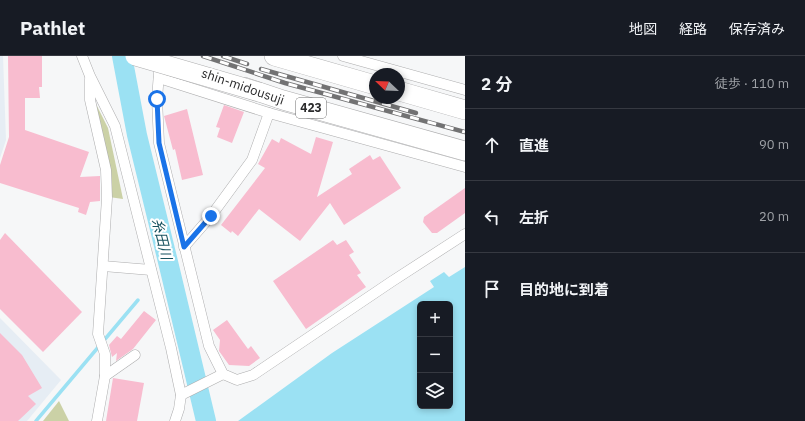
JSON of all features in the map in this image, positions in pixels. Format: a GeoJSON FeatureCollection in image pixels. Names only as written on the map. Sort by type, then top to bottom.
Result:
{"type":"FeatureCollection","features":[{"type":"Feature","properties":{"kind":"highway","name":"423"},"geometry":{"type":"LineString","coordinates":[[135,56],[259,92]]}},
{"type":"Feature","properties":{"kind":"highway","name":"shin-midousuji"},"geometry":{"type":"LineString","coordinates":[[160,56],[259,92],[465,151]]}},
{"type":"Feature","properties":{"kind":"highway"},"geometry":{"type":"LineString","coordinates":[[274,56],[369,83]]}},
{"type":"Feature","properties":{"kind":"highway"},"geometry":{"type":"LineString","coordinates":[[405,94],[465,110]]}},
{"type":"Feature","properties":{"kind":"street"},"geometry":{"type":"LineString","coordinates":[[82,56],[114,126],[184,394],[175,421]]}},
{"type":"Feature","properties":{"kind":"street"},"geometry":{"type":"LineString","coordinates":[[160,56],[157,99],[159,143],[209,346],[218,376]]}},
{"type":"Feature","properties":{"kind":"street"},"geometry":{"type":"LineString","coordinates":[[343,56],[465,90]]}},
{"type":"Feature","properties":{"kind":"street"},"geometry":{"type":"LineString","coordinates":[[90,76],[90,100],[106,170],[107,198],[98,334],[105,354],[105,376],[97,421]]}},
{"type":"Feature","properties":{"kind":"street"},"geometry":{"type":"LineString","coordinates":[[159,78],[269,113],[465,167]]}},
{"type":"Feature","properties":{"kind":"street"},"geometry":{"type":"LineString","coordinates":[[184,247],[211,216],[252,160],[269,113]]}},
{"type":"Feature","properties":{"kind":"street"},"geometry":{"type":"LineString","coordinates":[[184,394],[218,376],[238,380],[253,375],[465,234]]}},
{"type":"Feature","properties":{"kind":"street"},"geometry":{"type":"LineString","coordinates":[[103,266],[151,270]]}},
{"type":"Feature","properties":{"kind":"street"},"geometry":{"type":"LineString","coordinates":[[105,376],[135,355]]}},
{"type":"Feature","properties":{"kind":"shaded area"},"geometry":{"type":"Polygon","coordinates":[[[0,56],[3,56],[6,140],[0,158],[0,56]]]}},
{"type":"Feature","properties":{"kind":"shaded area"},"geometry":{"type":"Polygon","coordinates":[[[0,318],[61,380],[27,421],[0,421],[0,318]]]}},
{"type":"Feature","properties":{"kind":"green space"},"geometry":{"type":"Polygon","coordinates":[[[95,102],[108,128],[123,199],[109,197],[95,102]]]}},
{"type":"Feature","properties":{"kind":"green space"},"geometry":{"type":"Polygon","coordinates":[[[59,401],[69,421],[43,421],[59,401]]]}},
{"type":"Feature","properties":{"kind":"water"},"geometry":{"type":"Polygon","coordinates":[[[465,267],[465,421],[238,421],[332,353],[434,287],[430,281],[444,272],[449,277],[465,267]]]}},
{"type":"Feature","properties":{"kind":"building"},"geometry":{"type":"Polygon","coordinates":[[[8,56],[42,56],[42,87],[39,87],[40,98],[25,98],[25,130],[89,152],[80,177],[100,176],[100,201],[90,202],[86,215],[78,212],[79,208],[0,183],[0,165],[9,137],[8,56]]]}},
{"type":"Feature","properties":{"kind":"building"},"geometry":{"type":"Polygon","coordinates":[[[224,105],[244,112],[232,143],[217,137],[220,128],[216,127],[224,105]]]}},
{"type":"Feature","properties":{"kind":"building"},"geometry":{"type":"Polygon","coordinates":[[[187,109],[203,175],[182,180],[175,149],[173,150],[164,116],[187,109]]]}},
{"type":"Feature","properties":{"kind":"building"},"geometry":{"type":"Polygon","coordinates":[[[316,137],[333,142],[317,197],[352,174],[349,169],[370,155],[373,160],[380,156],[401,188],[344,225],[330,203],[300,241],[259,209],[238,236],[232,231],[231,233],[221,225],[265,168],[258,164],[272,139],[279,143],[281,138],[311,154],[316,137]]]}},
{"type":"Feature","properties":{"kind":"building"},"geometry":{"type":"Polygon","coordinates":[[[465,188],[465,213],[437,233],[432,233],[423,222],[424,217],[465,188]]]}},
{"type":"Feature","properties":{"kind":"building"},"geometry":{"type":"Polygon","coordinates":[[[5,233],[82,312],[43,352],[0,309],[0,240],[5,233]]]}},
{"type":"Feature","properties":{"kind":"building"},"geometry":{"type":"Polygon","coordinates":[[[333,240],[337,245],[346,240],[354,252],[349,255],[361,273],[357,275],[366,287],[306,329],[273,281],[333,240]]]}},
{"type":"Feature","properties":{"kind":"building"},"geometry":{"type":"Polygon","coordinates":[[[144,311],[156,320],[133,349],[116,361],[117,353],[112,357],[109,345],[117,336],[121,339],[144,311]]]}},
{"type":"Feature","properties":{"kind":"building"},"geometry":{"type":"Polygon","coordinates":[[[227,320],[248,349],[251,346],[260,358],[249,366],[229,365],[219,351],[220,340],[213,330],[227,320]]]}},
{"type":"Feature","properties":{"kind":"building"},"geometry":{"type":"Polygon","coordinates":[[[0,333],[22,355],[42,388],[28,396],[36,404],[18,421],[0,421],[0,333]]]}},
{"type":"Feature","properties":{"kind":"building"},"geometry":{"type":"Polygon","coordinates":[[[113,378],[144,383],[137,421],[106,421],[113,378]]]}},
{"type":"Feature","properties":{"kind":"waterway","name":"糸田川"},"geometry":{"type":"LineString","coordinates":[[122,56],[137,135],[206,421]]}},
{"type":"Feature","properties":{"kind":"waterway"},"geometry":{"type":"LineString","coordinates":[[36,421],[138,300]]}},
{"type":"Feature","properties":{"kind":"railway"},"geometry":{"type":"LineString","coordinates":[[203,56],[285,83],[465,132]]}},
{"type":"Feature","properties":{"kind":"railway"},"geometry":{"type":"LineString","coordinates":[[223,56],[247,64]]}},
{"type":"Feature","properties":{"kind":"railway"},"geometry":{"type":"LineString","coordinates":[[261,69],[416,113]]}},
{"type":"Feature","properties":{"kind":"route"},"geometry":{"type":"LineString","coordinates":[[157,99],[159,143],[184,247],[211,216]]}}]}
